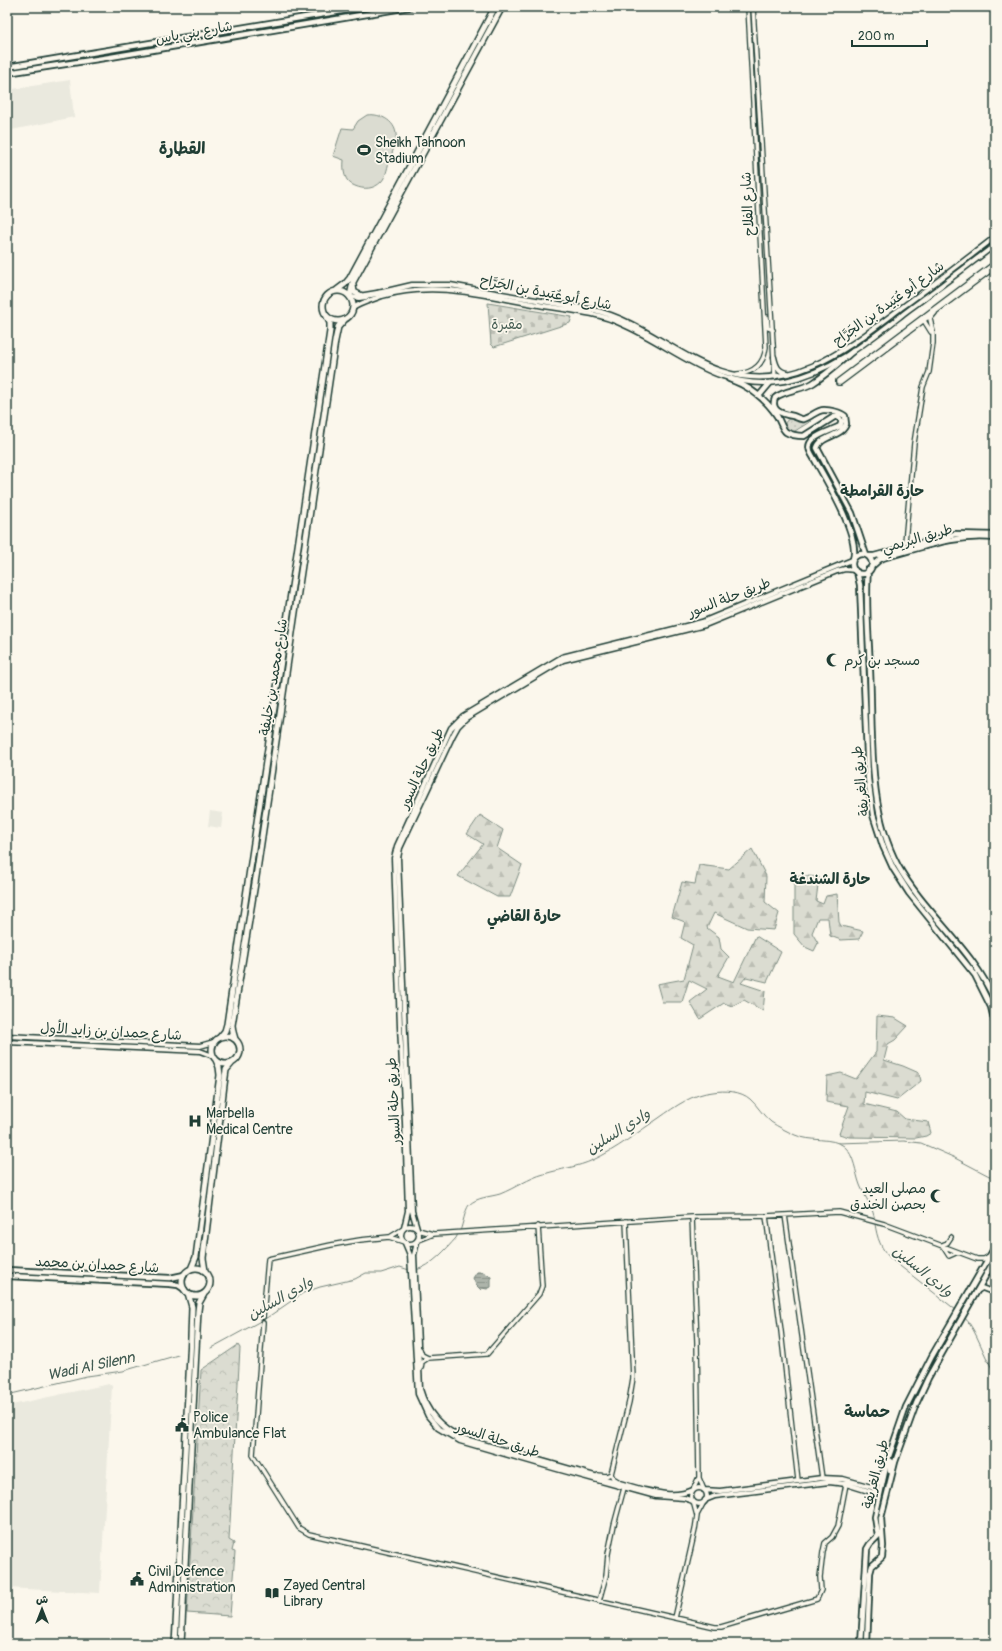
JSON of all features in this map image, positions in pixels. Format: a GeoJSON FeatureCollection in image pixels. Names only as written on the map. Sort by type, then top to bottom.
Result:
{"type":"FeatureCollection","features":[{"type":"Feature","properties":{"kind":"highway"},"geometry":{"type":"LineString","coordinates":[[491,7],[491,15]]}},
{"type":"Feature","properties":{"kind":"highway"},"geometry":{"type":"LineString","coordinates":[[495,7],[350,278],[346,284],[327,294],[322,303],[322,308],[327,317],[336,321],[345,319],[350,315],[353,308],[350,297],[353,282],[502,7]]}},
{"type":"Feature","properties":{"kind":"highway"},"geometry":{"type":"LineString","coordinates":[[353,282],[353,291],[358,295],[380,293]]}},
{"type":"Feature","properties":{"kind":"highway"},"geometry":{"type":"LineString","coordinates":[[337,290],[344,292],[350,297]]}},
{"type":"Feature","properties":{"kind":"highway","name":"شارع محمد بن خليفة"},"geometry":{"type":"LineString","coordinates":[[220,1037],[225,1031],[227,1024],[302,529],[330,331],[330,323],[327,317]]}},
{"type":"Feature","properties":{"kind":"highway","name":"شارع محمد بن خليفة"},"geometry":{"type":"LineString","coordinates":[[235,1039],[232,1032],[232,1025],[256,877],[335,341],[338,327],[345,319]]}},
{"type":"Feature","properties":{"kind":"highway"},"geometry":{"type":"LineString","coordinates":[[191,1269],[196,1257],[220,1075],[219,1066],[212,1048],[214,1042],[220,1037],[226,1036],[235,1039],[239,1044],[240,1051],[237,1059],[226,1070],[203,1258],[205,1271]]}},
{"type":"Feature","properties":{"kind":"highway"},"geometry":{"type":"LineString","coordinates":[[215,1058],[224,1064],[232,1063]]}},
{"type":"Feature","properties":{"kind":"highway"},"geometry":{"type":"LineString","coordinates":[[197,1268],[205,1271],[209,1275],[211,1281],[208,1290],[199,1303],[198,1311],[180,1644],[192,1304],[182,1280],[184,1274],[191,1269],[197,1268]]}},
{"type":"Feature","properties":{"kind":"highway"},"geometry":{"type":"LineString","coordinates":[[186,1291],[196,1296],[204,1294]]}},
{"type":"Feature","properties":{"kind":"main road","name":"شارع بني ياس"},"geometry":{"type":"LineString","coordinates":[[7,67],[366,7]]}},
{"type":"Feature","properties":{"kind":"main road","name":"شارع بني ياس"},"geometry":{"type":"LineString","coordinates":[[7,73],[409,7]]}},
{"type":"Feature","properties":{"kind":"main road"},"geometry":{"type":"LineString","coordinates":[[101,58],[105,51]]}},
{"type":"Feature","properties":{"kind":"main road","name":"شارع أبو عُبَيدة بن الجَرَّاح"},"geometry":{"type":"LineString","coordinates":[[350,297],[359,298],[412,285],[450,285],[598,311],[624,320],[703,363],[730,374],[754,377],[775,377],[797,372],[818,364],[848,348],[995,237]]}},
{"type":"Feature","properties":{"kind":"main road","name":"شارع أبو عُبَيدة بن الجَرَّاح"},"geometry":{"type":"LineString","coordinates":[[353,308],[362,302],[398,292],[414,289],[439,288],[592,314],[622,324],[708,371],[728,379],[750,383],[770,383],[802,376],[822,368],[853,351],[995,245]]}},
{"type":"Feature","properties":{"kind":"main road"},"geometry":{"type":"LineString","coordinates":[[728,379],[743,384],[759,396],[776,414],[786,431],[799,436],[804,436],[834,417],[841,419],[842,422],[840,426],[814,438],[809,443],[809,450],[835,495],[845,516],[855,554],[852,566],[856,571],[865,572],[869,569],[870,560],[852,513],[818,450],[820,443],[843,429],[846,424],[845,416],[840,413],[822,410],[809,417],[801,419],[780,414],[776,410],[774,402],[778,395],[798,390],[812,383],[853,351]]}},
{"type":"Feature","properties":{"kind":"main road"},"geometry":{"type":"LineString","coordinates":[[774,357],[776,366],[780,370],[785,372],[797,372]]}},
{"type":"Feature","properties":{"kind":"main road"},"geometry":{"type":"LineString","coordinates":[[728,379],[764,381],[773,380],[775,377]]}},
{"type":"Feature","properties":{"kind":"main road"},"geometry":{"type":"LineString","coordinates":[[759,396],[770,383]]}},
{"type":"Feature","properties":{"kind":"main road"},"geometry":{"type":"LineString","coordinates":[[821,471],[823,468],[827,468]]}},
{"type":"Feature","properties":{"kind":"main road","name":"طريق البريمي"},"geometry":{"type":"LineString","coordinates":[[867,555],[874,556],[955,534],[995,535]]}},
{"type":"Feature","properties":{"kind":"main road","name":"طريق البريمي"},"geometry":{"type":"LineString","coordinates":[[869,569],[886,557],[943,540],[973,537],[995,538]]}},
{"type":"Feature","properties":{"kind":"main road"},"geometry":{"type":"LineString","coordinates":[[853,560],[858,554],[867,555]]}},
{"type":"Feature","properties":{"kind":"main road","name":"طريق حلة السور"},"geometry":{"type":"LineString","coordinates":[[404,1229],[408,1211],[394,858],[397,846],[451,728],[463,716],[562,657],[702,622],[853,560]]}},
{"type":"Feature","properties":{"kind":"main road","name":"طريق حلة السور"},"geometry":{"type":"LineString","coordinates":[[418,1229],[412,1211],[398,858],[400,848],[452,735],[466,718],[564,660],[704,626],[837,571],[845,569],[856,571]]}},
{"type":"Feature","properties":{"kind":"main road","name":"طريق الغريفة"},"geometry":{"type":"LineString","coordinates":[[869,569],[874,771],[879,814],[888,844],[913,889],[976,966],[995,1001]]}},
{"type":"Feature","properties":{"kind":"main road","name":"طريق الغريفة"},"geometry":{"type":"LineString","coordinates":[[856,571],[861,597],[868,783],[873,815],[883,846],[893,868],[909,893],[976,975],[991,1007],[995,1023]]}},
{"type":"Feature","properties":{"kind":"main road"},"geometry":{"type":"LineString","coordinates":[[935,926],[934,924],[938,923],[948,935],[955,940]]}},
{"type":"Feature","properties":{"kind":"main road","name":"شارع حمدان بن زايد الأول"},"geometry":{"type":"LineString","coordinates":[[7,1036],[200,1046],[214,1042]]}},
{"type":"Feature","properties":{"kind":"main road","name":"شارع حمدان بن زايد الأول"},"geometry":{"type":"LineString","coordinates":[[7,1042],[200,1051],[208,1053],[215,1058]]}},
{"type":"Feature","properties":{"kind":"main road"},"geometry":{"type":"LineString","coordinates":[[410,1226],[418,1229],[420,1234],[418,1241],[412,1244],[405,1243],[401,1236],[404,1229],[410,1226]]}},
{"type":"Feature","properties":{"kind":"main road","name":"طريق حلة السور"},"geometry":{"type":"LineString","coordinates":[[418,1241],[414,1255],[413,1267],[418,1394],[423,1408],[433,1423],[446,1434],[460,1441],[625,1486],[662,1494],[683,1494],[693,1490]]}},
{"type":"Feature","properties":{"kind":"main road","name":"طريق حلة السور"},"geometry":{"type":"LineString","coordinates":[[405,1243],[413,1267]]}},
{"type":"Feature","properties":{"kind":"main road","name":"طريق الغريفة"},"geometry":{"type":"LineString","coordinates":[[866,1607],[867,1549],[878,1536],[875,1520],[879,1486],[906,1407],[932,1356],[995,1246]]}},
{"type":"Feature","properties":{"kind":"main road","name":"طريق الغريفة"},"geometry":{"type":"LineString","coordinates":[[866,1607],[870,1570],[872,1566],[882,1557],[883,1546],[881,1518],[888,1487],[916,1404],[928,1378],[995,1259]]}},
{"type":"Feature","properties":{"kind":"main road","name":"شارع حمدان بن محمد"},"geometry":{"type":"LineString","coordinates":[[7,1270],[170,1278],[184,1274]]}},
{"type":"Feature","properties":{"kind":"main road","name":"طريق حلة السور"},"geometry":{"type":"LineString","coordinates":[[413,1274],[420,1389],[428,1409],[443,1427],[462,1438],[589,1474],[656,1496],[684,1498],[693,1501]]}},
{"type":"Feature","properties":{"kind":"main road","name":"شارع حمدان بن محمد"},"geometry":{"type":"LineString","coordinates":[[7,1276],[170,1284],[178,1285],[186,1291]]}},
{"type":"Feature","properties":{"kind":"main road"},"geometry":{"type":"LineString","coordinates":[[984,1278],[984,1285],[995,1292]]}},
{"type":"Feature","properties":{"kind":"main road"},"geometry":{"type":"LineString","coordinates":[[976,1293],[982,1288],[995,1292]]}},
{"type":"Feature","properties":{"kind":"main road"},"geometry":{"type":"LineString","coordinates":[[887,1461],[891,1461],[890,1470],[892,1474]]}},
{"type":"Feature","properties":{"kind":"main road"},"geometry":{"type":"LineString","coordinates":[[822,1478],[843,1480],[872,1491],[846,1484],[823,1482],[714,1496],[698,1504],[693,1501],[691,1494],[693,1490],[700,1488],[704,1490],[720,1491],[822,1478]]}},
{"type":"Feature","properties":{"kind":"main road"},"geometry":{"type":"LineString","coordinates":[[872,1491],[879,1486],[884,1490],[888,1487]]}},
{"type":"Feature","properties":{"kind":"main road"},"geometry":{"type":"LineString","coordinates":[[704,1490],[707,1495],[705,1500]]}},
{"type":"Feature","properties":{"kind":"main road"},"geometry":{"type":"LineString","coordinates":[[861,1644],[866,1607]]}},
{"type":"Feature","properties":{"kind":"main road"},"geometry":{"type":"LineString","coordinates":[[866,1607],[867,1644]]}},
{"type":"Feature","properties":{"kind":"street","name":"شارع الفلاح"},"geometry":{"type":"LineString","coordinates":[[730,374],[750,372],[759,366],[763,359],[766,347],[748,7]]}},
{"type":"Feature","properties":{"kind":"street","name":"شارع الفلاح"},"geometry":{"type":"LineString","coordinates":[[753,7],[775,377]]}},
{"type":"Feature","properties":{"kind":"street"},"geometry":{"type":"LineString","coordinates":[[995,263],[923,319],[838,380],[838,383],[916,327],[923,319],[935,313],[995,267]]}},
{"type":"Feature","properties":{"kind":"street"},"geometry":{"type":"LineString","coordinates":[[763,296],[768,328],[773,330]]}},
{"type":"Feature","properties":{"kind":"street"},"geometry":{"type":"LineString","coordinates":[[893,551],[903,546],[905,538],[914,443],[923,387],[929,372],[933,343],[933,332],[930,322],[935,313]]}},
{"type":"Feature","properties":{"kind":"street"},"geometry":{"type":"LineString","coordinates":[[923,319],[932,334],[933,343]]}},
{"type":"Feature","properties":{"kind":"street"},"geometry":{"type":"LineString","coordinates":[[916,327],[922,325],[928,327]]}},
{"type":"Feature","properties":{"kind":"street"},"geometry":{"type":"LineString","coordinates":[[905,538],[907,542],[911,543],[928,541]]}},
{"type":"Feature","properties":{"kind":"street"},"geometry":{"type":"LineString","coordinates":[[418,1241],[434,1234],[538,1226],[692,1217],[766,1216],[839,1212],[884,1224],[977,1259],[984,1259],[990,1256]]}},
{"type":"Feature","properties":{"kind":"street"},"geometry":{"type":"LineString","coordinates":[[785,1215],[822,1478]]}},
{"type":"Feature","properties":{"kind":"street"},"geometry":{"type":"LineString","coordinates":[[766,1216],[782,1331],[798,1480]]}},
{"type":"Feature","properties":{"kind":"street"},"geometry":{"type":"LineString","coordinates":[[692,1217],[697,1342],[698,1478],[693,1490]]}},
{"type":"Feature","properties":{"kind":"street"},"geometry":{"type":"LineString","coordinates":[[610,1474],[629,1402],[633,1378],[626,1221]]}},
{"type":"Feature","properties":{"kind":"street"},"geometry":{"type":"LineString","coordinates":[[418,1340],[420,1352],[423,1356],[428,1358],[487,1354],[539,1294],[542,1286],[538,1226]]}},
{"type":"Feature","properties":{"kind":"street"},"geometry":{"type":"LineString","coordinates":[[263,1317],[268,1259],[331,1245],[389,1237],[404,1229]]}},
{"type":"Feature","properties":{"kind":"street"},"geometry":{"type":"LineString","coordinates":[[418,1229],[434,1234]]}},
{"type":"Feature","properties":{"kind":"street"},"geometry":{"type":"LineString","coordinates":[[389,1237],[405,1243]]}},
{"type":"Feature","properties":{"kind":"street"},"geometry":{"type":"LineString","coordinates":[[942,1245],[947,1243],[951,1238]]}},
{"type":"Feature","properties":{"kind":"street"},"geometry":{"type":"LineString","coordinates":[[950,1243],[955,1250]]}},
{"type":"Feature","properties":{"kind":"street"},"geometry":{"type":"LineString","coordinates":[[942,1245],[949,1256],[960,1252]]}},
{"type":"Feature","properties":{"kind":"street"},"geometry":{"type":"LineString","coordinates":[[977,1259],[982,1264],[981,1272]]}},
{"type":"Feature","properties":{"kind":"street"},"geometry":{"type":"LineString","coordinates":[[263,1323],[253,1455],[301,1531],[309,1534],[599,1601],[715,1627],[721,1627],[817,1599],[821,1590],[820,1577],[825,1543],[832,1536],[838,1526],[846,1484]]}},
{"type":"Feature","properties":{"kind":"street"},"geometry":{"type":"LineString","coordinates":[[420,1377],[421,1364],[428,1358]]}},
{"type":"Feature","properties":{"kind":"street"},"geometry":{"type":"LineString","coordinates":[[589,1474],[603,1476],[610,1474]]}},
{"type":"Feature","properties":{"kind":"street"},"geometry":{"type":"LineString","coordinates":[[599,1601],[606,1576],[608,1554],[614,1525],[625,1486],[613,1478],[610,1474]]}},
{"type":"Feature","properties":{"kind":"street"},"geometry":{"type":"LineString","coordinates":[[698,1478],[704,1490]]}},
{"type":"Feature","properties":{"kind":"street"},"geometry":{"type":"LineString","coordinates":[[675,1618],[697,1516],[705,1500]]}},
{"type":"Feature","properties":{"kind":"street"},"geometry":{"type":"LineString","coordinates":[[693,1501],[697,1516]]}},
{"type":"Feature","properties":{"kind":"shaded area"},"geometry":{"type":"Polygon","coordinates":[[[70,80],[74,117],[12,130],[7,111],[7,90],[70,80]]]}},
{"type":"Feature","properties":{"kind":"shaded area"},"geometry":{"type":"Polygon","coordinates":[[[210,811],[223,813],[221,828],[208,826],[210,811]]]}},
{"type":"Feature","properties":{"kind":"shaded area"},"geometry":{"type":"Polygon","coordinates":[[[477,1272],[483,1272],[491,1277],[491,1287],[487,1289],[482,1288],[481,1290],[476,1285],[473,1278],[477,1272]]]}},
{"type":"Feature","properties":{"kind":"shaded area"},"geometry":{"type":"Polygon","coordinates":[[[109,1384],[112,1386],[100,1593],[7,1588],[7,1406],[109,1384]]]}},
{"type":"Feature","properties":{"kind":"green space","name":"Sheikh Tahnoon Stadium"},"geometry":{"type":"Polygon","coordinates":[[[367,115],[383,117],[388,120],[394,128],[396,139],[383,180],[375,186],[362,188],[348,182],[344,172],[344,160],[333,156],[342,128],[353,129],[358,121],[367,115]]]}},
{"type":"Feature","properties":{"kind":"green space","name":"مقبرة"},"geometry":{"type":"Polygon","coordinates":[[[488,303],[572,317],[570,323],[494,347],[491,344],[488,303]]]}},
{"type":"Feature","properties":{"kind":"green space"},"geometry":{"type":"Polygon","coordinates":[[[792,418],[811,421],[791,432],[785,428],[785,424],[786,421],[792,418]]]}},
{"type":"Feature","properties":{"kind":"green space"},"geometry":{"type":"Polygon","coordinates":[[[480,815],[503,830],[497,848],[522,865],[510,897],[497,897],[458,876],[483,844],[467,834],[480,815]]]}},
{"type":"Feature","properties":{"kind":"green space"},"geometry":{"type":"Polygon","coordinates":[[[752,849],[766,876],[765,902],[779,913],[774,930],[747,928],[714,913],[707,928],[719,937],[721,949],[729,957],[718,976],[734,982],[756,936],[781,952],[767,982],[746,977],[741,983],[765,991],[763,1011],[744,1000],[732,1006],[724,1003],[700,1019],[690,1002],[707,989],[689,980],[682,1002],[662,1002],[657,984],[684,979],[693,945],[681,938],[685,922],[672,917],[682,882],[695,884],[699,865],[729,869],[752,849]]]}},
{"type":"Feature","properties":{"kind":"green space"},"geometry":{"type":"Polygon","coordinates":[[[794,875],[819,877],[816,901],[823,904],[826,896],[837,894],[839,922],[841,926],[863,931],[859,939],[841,940],[830,936],[828,918],[818,918],[812,933],[818,943],[814,951],[805,947],[794,934],[794,875]]]}},
{"type":"Feature","properties":{"kind":"green space"},"geometry":{"type":"Polygon","coordinates":[[[877,1016],[895,1018],[908,1026],[895,1040],[888,1044],[884,1060],[919,1073],[921,1081],[897,1100],[865,1092],[864,1104],[897,1112],[905,1119],[928,1122],[931,1133],[926,1136],[916,1138],[849,1137],[839,1134],[849,1106],[826,1102],[827,1076],[841,1073],[856,1079],[876,1052],[877,1016]]]}},
{"type":"Feature","properties":{"kind":"green space"},"geometry":{"type":"Polygon","coordinates":[[[238,1345],[240,1348],[229,1540],[234,1543],[232,1551],[235,1552],[230,1616],[187,1613],[201,1370],[238,1345]]]}},
{"type":"Feature","properties":{"kind":"waterway","name":"وادي السلين"},"geometry":{"type":"LineString","coordinates":[[460,1231],[465,1214],[472,1202],[500,1194],[538,1176],[581,1164],[602,1156],[684,1101],[698,1095],[718,1091],[733,1092],[746,1096],[771,1122],[795,1135],[833,1141],[844,1146],[853,1159],[860,1185],[871,1206],[875,1221]]}},
{"type":"Feature","properties":{"kind":"waterway"},"geometry":{"type":"LineString","coordinates":[[838,1143],[904,1141],[921,1143],[953,1157],[995,1179]]}},
{"type":"Feature","properties":{"kind":"waterway","name":"وادي السلين"},"geometry":{"type":"LineString","coordinates":[[875,1224],[880,1243],[891,1259],[956,1310]]}},
{"type":"Feature","properties":{"kind":"waterway","name":"وادي السلين"},"geometry":{"type":"LineString","coordinates":[[416,1270],[428,1265],[438,1257],[458,1234]]}},
{"type":"Feature","properties":{"kind":"waterway","name":"وادي السلين"},"geometry":{"type":"LineString","coordinates":[[211,1348],[268,1317],[303,1293],[320,1287],[355,1279],[366,1273],[381,1273],[400,1267],[409,1270]]}},
{"type":"Feature","properties":{"kind":"waterway","name":"Wadi Al Silenn"},"geometry":{"type":"LineString","coordinates":[[965,1318],[970,1324],[995,1373]]}},
{"type":"Feature","properties":{"kind":"waterway","name":"Wadi Al Silenn"},"geometry":{"type":"LineString","coordinates":[[7,1395],[87,1376],[123,1371],[178,1355]]}},
{"type":"Feature","properties":{"kind":"place","name":"Sheikh Tahnoon Stadium"},"geometry":{"type":"Point","coordinates":[364,150]}},
{"type":"Feature","properties":{"kind":"place","name":"مسجد بن كرم"},"geometry":{"type":"Point","coordinates":[833,660]}},
{"type":"Feature","properties":{"kind":"place","name":"Marbella Medical Centre"},"geometry":{"type":"Point","coordinates":[195,1121]}},
{"type":"Feature","properties":{"kind":"place","name":"مصلى العيد بحصن الخندق"},"geometry":{"type":"Point","coordinates":[937,1196]}},
{"type":"Feature","properties":{"kind":"place","name":"Police Ambulance Flat"},"geometry":{"type":"Point","coordinates":[182,1425]}},
{"type":"Feature","properties":{"kind":"place","name":"Civil Defence Administration"},"geometry":{"type":"Point","coordinates":[137,1579]}},
{"type":"Feature","properties":{"kind":"place","name":"Zayed Central Library"},"geometry":{"type":"Point","coordinates":[272,1593]}},
{"type":"Feature","properties":{"kind":"district","name":"القطارة"},"geometry":{"type":"Point","coordinates":[182,148]}},
{"type":"Feature","properties":{"kind":"district","name":"حارة القرامطة"},"geometry":{"type":"Point","coordinates":[882,491]}},
{"type":"Feature","properties":{"kind":"district","name":"حارة الشندغة"},"geometry":{"type":"Point","coordinates":[830,879]}},
{"type":"Feature","properties":{"kind":"district","name":"حارة القاضي"},"geometry":{"type":"Point","coordinates":[524,916]}},
{"type":"Feature","properties":{"kind":"district","name":"حماسة"},"geometry":{"type":"Point","coordinates":[867,1411]}}]}
